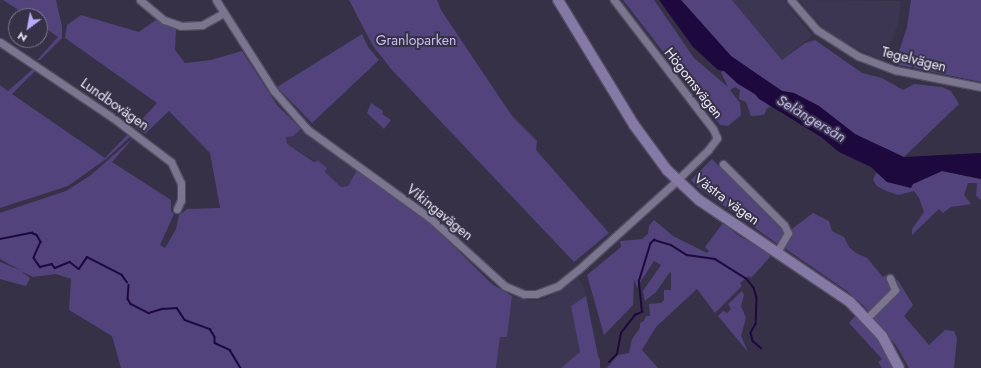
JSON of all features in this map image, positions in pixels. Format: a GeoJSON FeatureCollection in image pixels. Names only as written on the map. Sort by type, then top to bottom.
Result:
{"type":"FeatureCollection","features":[{"type":"Feature","properties":{"kind":"street"},"geometry":{"type":"LineString","coordinates":[[140,0],[164,20],[181,26],[202,25],[224,13]]}},
{"type":"Feature","properties":{"kind":"street","name":"Vikingavägen"},"geometry":{"type":"LineString","coordinates":[[216,0],[274,92],[308,130],[430,218],[496,279],[512,290],[536,294],[558,286],[678,180]]}},
{"type":"Feature","properties":{"kind":"street","name":"Västra vägen"},"geometry":{"type":"LineString","coordinates":[[558,0],[634,125],[655,156],[678,180],[718,213],[837,292],[867,318],[882,336],[899,368]]}},
{"type":"Feature","properties":{"kind":"street","name":"Högomsvägen"},"geometry":{"type":"LineString","coordinates":[[614,0],[716,134],[714,144],[678,180]]}},
{"type":"Feature","properties":{"kind":"street","name":"Tegelvägen"},"geometry":{"type":"LineString","coordinates":[[791,0],[817,30],[858,56],[895,70],[981,87]]}},
{"type":"Feature","properties":{"kind":"street","name":"Lundbovägen"},"geometry":{"type":"LineString","coordinates":[[0,42],[113,118],[172,162],[181,183],[181,200],[177,209]]}},
{"type":"Feature","properties":{"kind":"street"},"geometry":{"type":"LineString","coordinates":[[723,164],[784,225],[788,234],[778,252]]}},
{"type":"Feature","properties":{"kind":"street"},"geometry":{"type":"LineString","coordinates":[[867,318],[896,290],[890,278]]}},
{"type":"Feature","properties":{"kind":"shaded area"},"geometry":{"type":"Polygon","coordinates":[[[732,0],[784,0],[812,36],[782,60],[732,0]]]}},
{"type":"Feature","properties":{"kind":"shaded area"},"geometry":{"type":"Polygon","coordinates":[[[799,0],[901,1],[898,24],[884,61],[839,40],[823,28],[799,0]]]}},
{"type":"Feature","properties":{"kind":"shaded area"},"geometry":{"type":"Polygon","coordinates":[[[301,129],[357,170],[348,186],[341,187],[325,172],[327,168],[287,144],[286,137],[301,129]]]}},
{"type":"Feature","properties":{"kind":"shaded area"},"geometry":{"type":"Polygon","coordinates":[[[578,278],[584,287],[586,296],[571,306],[580,352],[561,368],[496,368],[500,337],[507,337],[512,296],[528,300],[543,300],[565,288],[578,278]]]}},
{"type":"Feature","properties":{"kind":"green space"},"geometry":{"type":"Polygon","coordinates":[[[3,0],[56,0],[62,26],[62,38],[40,60],[37,60],[58,37],[48,30],[48,8],[16,8],[3,0]]]}},
{"type":"Feature","properties":{"kind":"green space","name":"Granloparken"},"geometry":{"type":"Polygon","coordinates":[[[349,0],[437,0],[441,10],[512,116],[537,141],[536,150],[609,233],[574,262],[392,70],[373,46],[349,0]]]}},
{"type":"Feature","properties":{"kind":"green space"},"geometry":{"type":"Polygon","coordinates":[[[623,0],[654,0],[694,58],[728,87],[721,72],[724,71],[771,107],[767,108],[764,115],[751,116],[746,102],[739,99],[740,90],[735,87],[730,90],[740,103],[741,115],[728,126],[720,125],[623,0]]]}},
{"type":"Feature","properties":{"kind":"green space"},"geometry":{"type":"Polygon","coordinates":[[[681,0],[732,0],[782,60],[805,43],[815,40],[862,73],[882,78],[903,90],[914,84],[942,87],[951,91],[959,104],[904,157],[893,154],[855,134],[819,106],[794,93],[782,91],[731,56],[681,0]]]}},
{"type":"Feature","properties":{"kind":"green space"},"geometry":{"type":"Polygon","coordinates":[[[911,0],[981,0],[981,82],[899,65],[897,58],[907,27],[911,0]]]}},
{"type":"Feature","properties":{"kind":"green space"},"geometry":{"type":"Polygon","coordinates":[[[81,15],[139,32],[156,20],[176,29],[175,50],[185,63],[211,60],[242,51],[277,105],[301,129],[293,136],[286,137],[287,144],[314,162],[318,161],[327,168],[325,172],[341,187],[348,186],[357,170],[430,223],[492,284],[512,296],[507,337],[500,337],[496,368],[121,368],[112,336],[69,310],[71,279],[56,274],[33,277],[21,271],[30,278],[26,286],[0,279],[0,262],[20,270],[0,259],[0,213],[66,191],[91,175],[134,137],[112,162],[171,200],[171,211],[174,214],[160,245],[165,248],[176,229],[179,215],[187,209],[220,208],[210,153],[169,111],[145,134],[135,127],[157,103],[65,38],[67,25],[81,15]]]}},
{"type":"Feature","properties":{"kind":"green space"},"geometry":{"type":"Polygon","coordinates":[[[362,34],[368,47],[379,60],[312,123],[277,87],[362,34]]]}},
{"type":"Feature","properties":{"kind":"green space"},"geometry":{"type":"Polygon","coordinates":[[[34,68],[36,70],[12,94],[105,158],[129,133],[132,135],[106,159],[68,186],[0,208],[0,85],[8,91],[34,68]]]}},
{"type":"Feature","properties":{"kind":"green space"},"geometry":{"type":"Polygon","coordinates":[[[371,103],[383,111],[382,114],[391,120],[384,129],[367,113],[371,103]]]}},
{"type":"Feature","properties":{"kind":"green space"},"geometry":{"type":"Polygon","coordinates":[[[712,159],[784,232],[779,245],[696,186],[691,180],[712,159]]]}},
{"type":"Feature","properties":{"kind":"green space"},"geometry":{"type":"Polygon","coordinates":[[[942,171],[981,179],[981,200],[976,196],[977,183],[968,183],[964,195],[971,204],[951,207],[943,213],[939,209],[912,235],[912,229],[924,212],[919,198],[914,191],[898,195],[884,190],[877,186],[873,180],[875,175],[877,173],[887,182],[913,184],[942,171]]]}},
{"type":"Feature","properties":{"kind":"green space"},"geometry":{"type":"Polygon","coordinates":[[[813,213],[829,221],[832,231],[844,237],[849,247],[856,253],[867,258],[883,277],[890,273],[899,282],[913,305],[904,316],[929,345],[945,330],[954,331],[957,338],[954,368],[909,368],[897,347],[864,306],[847,291],[783,247],[792,229],[813,213]]]}},
{"type":"Feature","properties":{"kind":"green space"},"geometry":{"type":"Polygon","coordinates":[[[654,220],[673,236],[707,253],[709,251],[705,247],[723,223],[739,236],[771,254],[751,278],[749,276],[740,283],[742,286],[715,313],[697,289],[656,327],[642,350],[658,368],[607,368],[618,355],[629,353],[632,339],[640,328],[640,323],[644,321],[646,316],[650,316],[649,304],[661,303],[664,300],[664,290],[671,290],[671,274],[670,272],[656,292],[645,301],[643,291],[661,265],[654,261],[637,287],[634,279],[633,305],[604,335],[587,275],[621,247],[620,241],[642,239],[648,234],[649,226],[654,220]]]}},
{"type":"Feature","properties":{"kind":"green space"},"geometry":{"type":"Polygon","coordinates":[[[742,291],[744,295],[741,306],[746,318],[741,336],[748,352],[718,316],[723,311],[727,313],[731,309],[728,304],[742,291]]]}},
{"type":"Feature","properties":{"kind":"green space"},"geometry":{"type":"Polygon","coordinates":[[[586,296],[600,360],[600,368],[561,368],[580,352],[571,306],[586,296]]]}},
{"type":"Feature","properties":{"kind":"green space"},"geometry":{"type":"Polygon","coordinates":[[[856,315],[878,337],[897,368],[882,368],[878,362],[882,359],[849,323],[856,315]]]}},
{"type":"Feature","properties":{"kind":"water","name":"Selångersån"},"geometry":{"type":"Polygon","coordinates":[[[659,0],[681,0],[731,56],[782,91],[794,93],[819,106],[855,134],[904,157],[981,153],[981,179],[942,171],[913,184],[911,188],[887,182],[871,167],[839,152],[821,137],[759,99],[755,94],[738,84],[724,71],[718,70],[693,47],[659,0]]]}},
{"type":"Feature","properties":{"kind":"waterway"},"geometry":{"type":"LineString","coordinates":[[0,239],[32,233],[37,235],[41,242],[34,258],[40,267],[52,264],[55,268],[70,262],[79,269],[87,257],[122,275],[127,282]]}},
{"type":"Feature","properties":{"kind":"waterway"},"geometry":{"type":"LineString","coordinates":[[609,362],[617,354],[621,333],[635,315],[642,312],[639,281],[650,244],[654,240],[671,245],[687,255],[715,259],[746,278],[754,288],[757,298],[756,324],[751,333],[753,341],[761,348]]}},
{"type":"Feature","properties":{"kind":"waterway"},"geometry":{"type":"LineString","coordinates":[[129,285],[128,299],[131,304],[149,313],[162,309],[177,308],[185,320],[210,329],[215,337],[215,343],[230,350],[241,368]]}}]}
